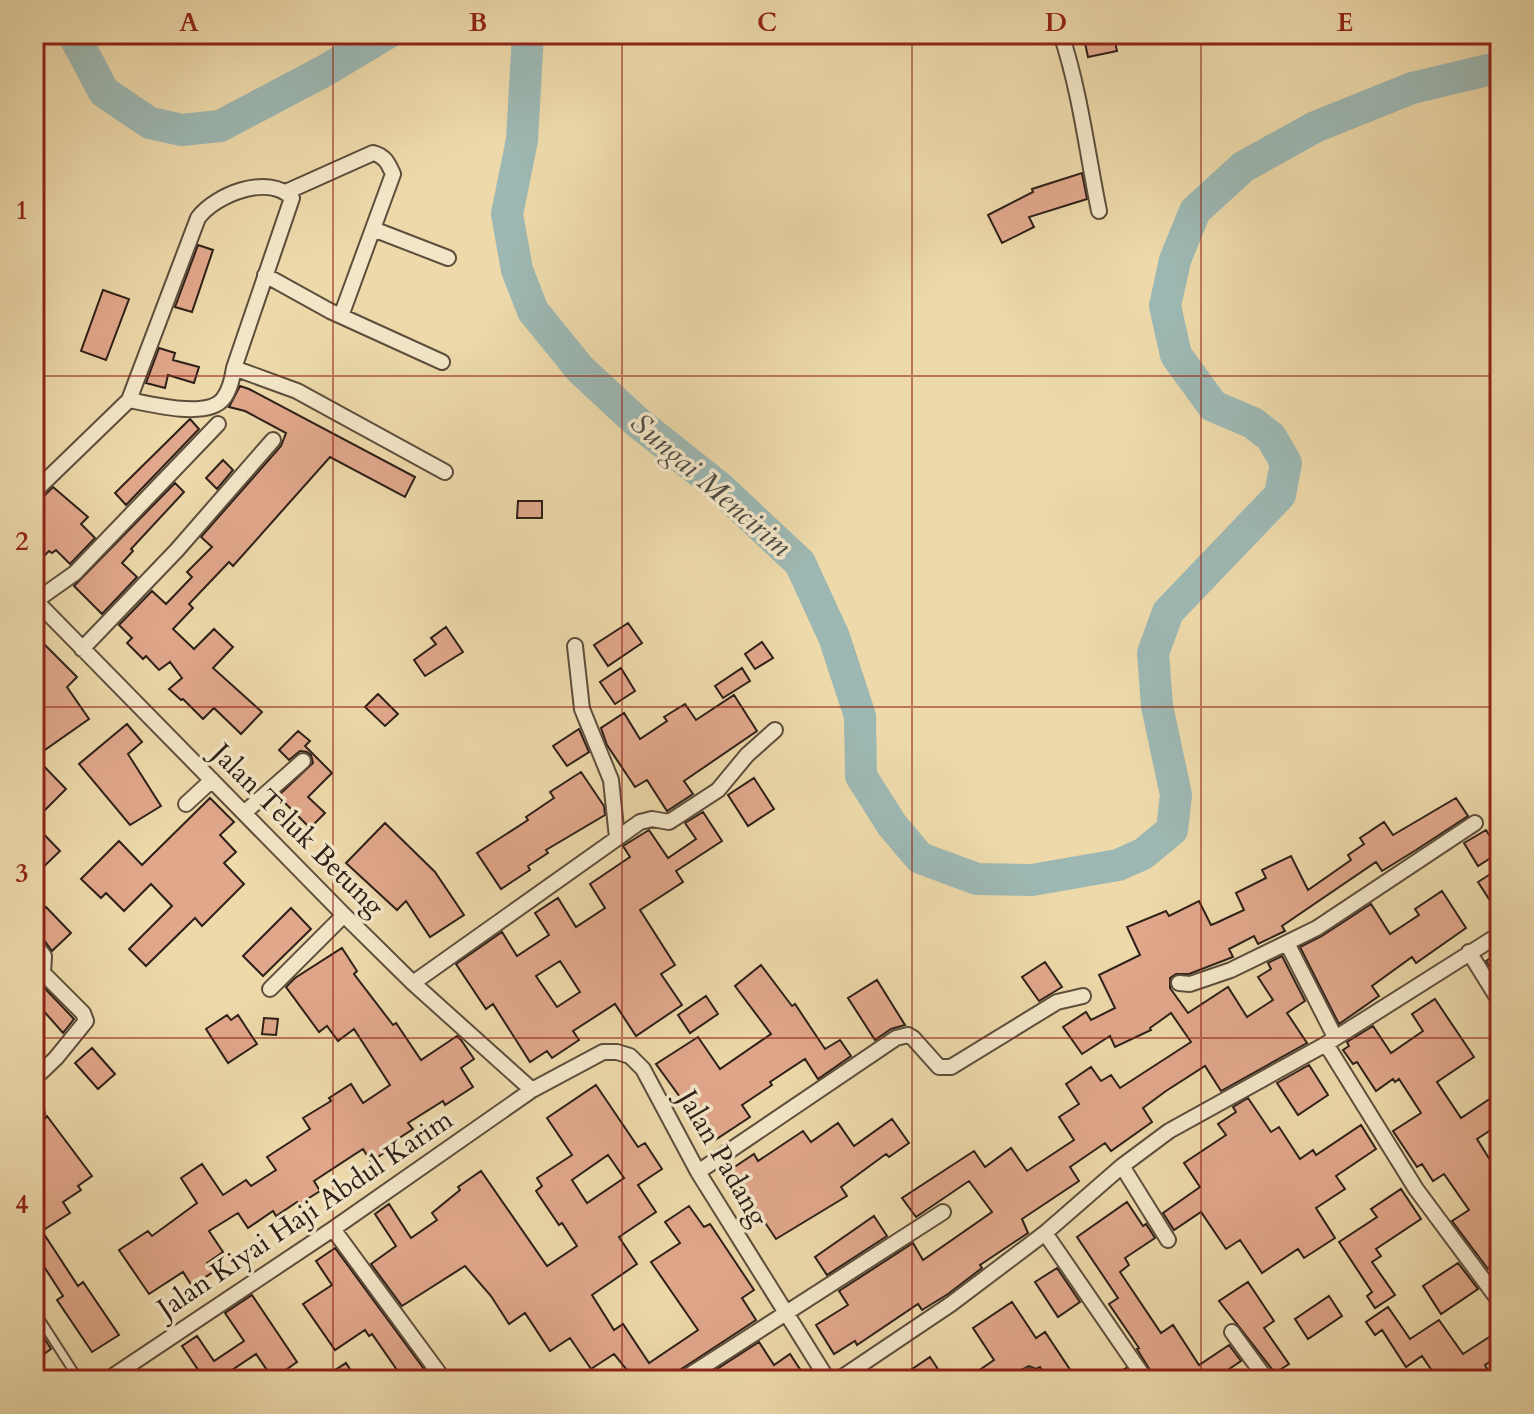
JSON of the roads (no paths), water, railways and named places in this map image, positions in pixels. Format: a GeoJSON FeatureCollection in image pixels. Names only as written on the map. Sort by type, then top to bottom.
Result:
{"type":"FeatureCollection","features":[{"type":"Feature","properties":{"kind":"street"},"geometry":{"type":"LineString","coordinates":[[1061,34],[1074,74],[1099,211]]}},
{"type":"Feature","properties":{"kind":"street"},"geometry":{"type":"LineString","coordinates":[[286,192],[373,153],[380,155],[393,174],[341,316]]}},
{"type":"Feature","properties":{"kind":"street"},"geometry":{"type":"LineString","coordinates":[[34,492],[129,400],[198,218],[207,206],[219,198],[245,190],[273,187],[286,192],[292,198],[230,386],[222,401],[197,409],[129,400]]}},
{"type":"Feature","properties":{"kind":"street"},"geometry":{"type":"LineString","coordinates":[[373,229],[448,258]]}},
{"type":"Feature","properties":{"kind":"street"},"geometry":{"type":"LineString","coordinates":[[265,275],[341,316],[442,362]]}},
{"type":"Feature","properties":{"kind":"street"},"geometry":{"type":"LineString","coordinates":[[234,368],[297,391],[445,472]]}},
{"type":"Feature","properties":{"kind":"street"},"geometry":{"type":"LineString","coordinates":[[35,600],[75,573],[218,424]]}},
{"type":"Feature","properties":{"kind":"street"},"geometry":{"type":"LineString","coordinates":[[82,649],[177,550],[273,440]]}},
{"type":"Feature","properties":{"kind":"street","name":"Jalan Teluk Betung"},"geometry":{"type":"LineString","coordinates":[[35,600],[344,915],[413,983],[532,1090]]}},
{"type":"Feature","properties":{"kind":"street"},"geometry":{"type":"LineString","coordinates":[[575,646],[582,709],[609,772],[617,838]]}},
{"type":"Feature","properties":{"kind":"street"},"geometry":{"type":"LineString","coordinates":[[413,983],[617,838],[646,820],[669,822],[712,795],[724,785],[754,747],[775,730]]}},
{"type":"Feature","properties":{"kind":"street"},"geometry":{"type":"LineString","coordinates":[[244,813],[303,761]]}},
{"type":"Feature","properties":{"kind":"street"},"geometry":{"type":"LineString","coordinates":[[186,804],[212,780]]}},
{"type":"Feature","properties":{"kind":"street"},"geometry":{"type":"LineString","coordinates":[[1179,983],[1190,984],[1231,970],[1317,928],[1475,823]]}},
{"type":"Feature","properties":{"kind":"street"},"geometry":{"type":"LineString","coordinates":[[270,989],[344,915]]}},
{"type":"Feature","properties":{"kind":"street"},"geometry":{"type":"LineString","coordinates":[[838,1380],[951,1304],[1045,1233],[1122,1166],[1169,1131],[1330,1040],[1500,934]]}},
{"type":"Feature","properties":{"kind":"street"},"geometry":{"type":"LineString","coordinates":[[34,943],[44,956],[43,973],[83,1013],[86,1021],[34,1079]]}},
{"type":"Feature","properties":{"kind":"street"},"geometry":{"type":"LineString","coordinates":[[1287,943],[1330,1040],[1416,1189],[1498,1293]]}},
{"type":"Feature","properties":{"kind":"street"},"geometry":{"type":"LineString","coordinates":[[1469,952],[1500,1002]]}},
{"type":"Feature","properties":{"kind":"street"},"geometry":{"type":"LineString","coordinates":[[698,1172],[896,1038],[908,1035],[939,1067],[951,1067],[1057,1002],[1083,996]]}},
{"type":"Feature","properties":{"kind":"street","name":"Jalan Padang"},"geometry":{"type":"LineString","coordinates":[[532,1090],[603,1052],[630,1056],[643,1069],[698,1172],[828,1380]]}},
{"type":"Feature","properties":{"kind":"street","name":"Jalan Kiyai Haji Abdul Karim"},"geometry":{"type":"LineString","coordinates":[[107,1380],[333,1229],[532,1090]]}},
{"type":"Feature","properties":{"kind":"street"},"geometry":{"type":"LineString","coordinates":[[1122,1166],[1168,1240]]}},
{"type":"Feature","properties":{"kind":"street"},"geometry":{"type":"LineString","coordinates":[[682,1380],[943,1212]]}},
{"type":"Feature","properties":{"kind":"street"},"geometry":{"type":"LineString","coordinates":[[333,1229],[444,1380]]}},
{"type":"Feature","properties":{"kind":"street"},"geometry":{"type":"LineString","coordinates":[[1045,1233],[1146,1380]]}},
{"type":"Feature","properties":{"kind":"street"},"geometry":{"type":"LineString","coordinates":[[1232,1332],[1267,1380]]}},
{"type":"Feature","properties":{"kind":"lane"},"geometry":{"type":"LineString","coordinates":[[34,1310],[79,1380]]}},
{"type":"Feature","properties":{"kind":"waterway","name":"Sungai Mencirim"},"geometry":{"type":"LineString","coordinates":[[73,34],[104,92],[150,123],[182,130],[220,126],[326,70],[386,34]]}},
{"type":"Feature","properties":{"kind":"waterway","name":"Sungai Mencirim"},"geometry":{"type":"LineString","coordinates":[[528,34],[522,140],[507,214],[517,270],[533,311],[580,369],[636,421],[719,487],[800,563],[834,637],[860,716],[861,776],[892,825],[920,858],[977,879],[1032,880],[1118,865],[1143,854],[1172,830],[1176,795],[1157,706],[1153,653],[1168,612],[1280,495],[1286,463],[1271,437],[1253,423],[1213,406],[1176,355],[1165,306],[1175,260],[1195,211],[1243,167],[1315,127],[1412,88],[1492,69],[1500,70]]}}]}
